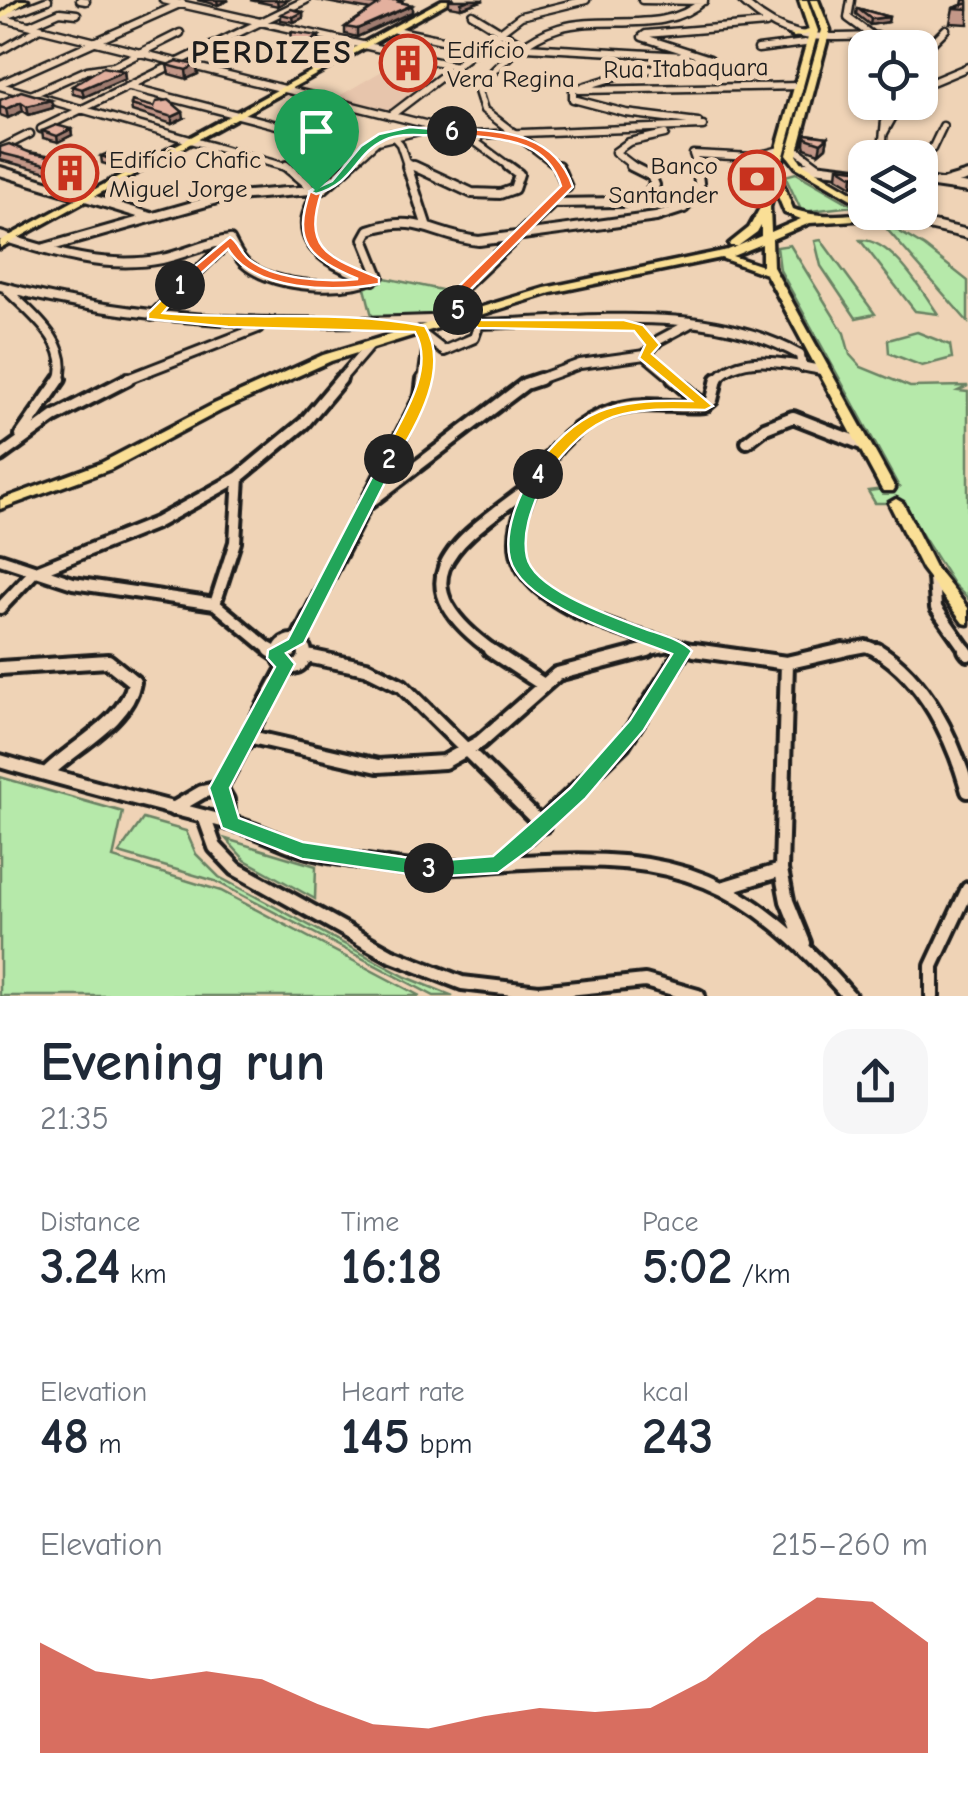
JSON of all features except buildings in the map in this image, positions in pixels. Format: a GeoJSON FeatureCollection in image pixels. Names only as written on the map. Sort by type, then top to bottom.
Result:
{"type":"FeatureCollection","features":[{"type":"Feature","properties":{"kind":"main road"},"geometry":{"type":"LineString","coordinates":[[0,8],[9,0]]}},
{"type":"Feature","properties":{"kind":"main road"},"geometry":{"type":"LineString","coordinates":[[0,18],[24,0]]}},
{"type":"Feature","properties":{"kind":"main road"},"geometry":{"type":"LineString","coordinates":[[4,240],[237,118],[448,0]]}},
{"type":"Feature","properties":{"kind":"main road"},"geometry":{"type":"LineString","coordinates":[[803,0],[816,38],[792,155],[799,166],[848,195]]}},
{"type":"Feature","properties":{"kind":"main road"},"geometry":{"type":"LineString","coordinates":[[0,504],[106,466],[218,407],[320,361],[459,309],[560,280],[722,248],[748,236],[765,207],[800,86],[824,22],[814,0]]}},
{"type":"Feature","properties":{"kind":"main road"},"geometry":{"type":"LineString","coordinates":[[794,35],[816,38]]}},
{"type":"Feature","properties":{"kind":"main road"},"geometry":{"type":"LineString","coordinates":[[774,173],[799,166]]}},
{"type":"Feature","properties":{"kind":"main road"},"geometry":{"type":"LineString","coordinates":[[774,173],[786,208],[811,219]]}},
{"type":"Feature","properties":{"kind":"main road"},"geometry":{"type":"LineString","coordinates":[[765,207],[770,272],[888,488]]}},
{"type":"Feature","properties":{"kind":"main road"},"geometry":{"type":"LineString","coordinates":[[425,323],[459,309],[714,256],[811,219],[848,215]]}},
{"type":"Feature","properties":{"kind":"main road"},"geometry":{"type":"LineString","coordinates":[[714,256],[746,262],[770,272]]}},
{"type":"Feature","properties":{"kind":"main road"},"geometry":{"type":"LineString","coordinates":[[896,503],[934,577],[968,620]]}},
{"type":"Feature","properties":{"kind":"street"},"geometry":{"type":"LineString","coordinates":[[32,0],[47,0]]}},
{"type":"Feature","properties":{"kind":"street"},"geometry":{"type":"LineString","coordinates":[[0,18],[47,0]]}},
{"type":"Feature","properties":{"kind":"street"},"geometry":{"type":"LineString","coordinates":[[164,0],[456,66]]}},
{"type":"Feature","properties":{"kind":"street"},"geometry":{"type":"LineString","coordinates":[[0,85],[188,0]]}},
{"type":"Feature","properties":{"kind":"street"},"geometry":{"type":"LineString","coordinates":[[40,129],[306,0]]}},
{"type":"Feature","properties":{"kind":"street"},"geometry":{"type":"LineString","coordinates":[[390,116],[524,14],[586,0]]}},
{"type":"Feature","properties":{"kind":"street"},"geometry":{"type":"LineString","coordinates":[[642,0],[704,0]]}},
{"type":"Feature","properties":{"kind":"street"},"geometry":{"type":"LineString","coordinates":[[588,199],[567,187],[560,166],[480,106],[475,92],[526,47],[561,26],[679,17],[695,12],[704,0]]}},
{"type":"Feature","properties":{"kind":"street"},"geometry":{"type":"LineString","coordinates":[[741,0],[766,24],[794,35]]}},
{"type":"Feature","properties":{"kind":"street"},"geometry":{"type":"LineString","coordinates":[[851,0],[846,15],[868,30]]}},
{"type":"Feature","properties":{"kind":"street"},"geometry":{"type":"LineString","coordinates":[[29,26],[60,12],[77,14]]}},
{"type":"Feature","properties":{"kind":"street"},"geometry":{"type":"LineString","coordinates":[[740,23],[750,12]]}},
{"type":"Feature","properties":{"kind":"street"},"geometry":{"type":"LineString","coordinates":[[472,14],[526,47],[710,57]]}},
{"type":"Feature","properties":{"kind":"street"},"geometry":{"type":"LineString","coordinates":[[0,18],[479,136],[702,126]]}},
{"type":"Feature","properties":{"kind":"street"},"geometry":{"type":"LineString","coordinates":[[488,22],[511,23]]}},
{"type":"Feature","properties":{"kind":"street"},"geometry":{"type":"LineString","coordinates":[[710,57],[653,44],[642,36],[740,23],[766,24]]}},
{"type":"Feature","properties":{"kind":"street"},"geometry":{"type":"LineString","coordinates":[[0,52],[40,28]]}},
{"type":"Feature","properties":{"kind":"street"},"geometry":{"type":"LineString","coordinates":[[938,37],[946,29]]}},
{"type":"Feature","properties":{"kind":"street"},"geometry":{"type":"LineString","coordinates":[[395,30],[448,41]]}},
{"type":"Feature","properties":{"kind":"street"},"geometry":{"type":"LineString","coordinates":[[32,95],[180,33]]}},
{"type":"Feature","properties":{"kind":"street"},"geometry":{"type":"LineString","coordinates":[[758,48],[848,35]]}},
{"type":"Feature","properties":{"kind":"street"},"geometry":{"type":"LineString","coordinates":[[702,126],[694,120],[582,103],[571,97],[573,90],[628,73],[710,57]]}},
{"type":"Feature","properties":{"kind":"street"},"geometry":{"type":"LineString","coordinates":[[938,79],[968,67]]}},
{"type":"Feature","properties":{"kind":"street"},"geometry":{"type":"LineString","coordinates":[[0,85],[285,165],[316,191]]}},
{"type":"Feature","properties":{"kind":"street","name":"Rua Itabaquara"},"geometry":{"type":"LineString","coordinates":[[573,90],[800,86]]}},
{"type":"Feature","properties":{"kind":"street"},"geometry":{"type":"LineString","coordinates":[[128,87],[318,136]]}},
{"type":"Feature","properties":{"kind":"street"},"geometry":{"type":"LineString","coordinates":[[462,132],[482,129],[494,118]]}},
{"type":"Feature","properties":{"kind":"street"},"geometry":{"type":"LineString","coordinates":[[883,140],[884,120]]}},
{"type":"Feature","properties":{"kind":"street"},"geometry":{"type":"LineString","coordinates":[[884,133],[891,120]]}},
{"type":"Feature","properties":{"kind":"street"},"geometry":{"type":"LineString","coordinates":[[553,202],[624,202],[650,194],[656,185],[652,176],[622,162],[616,149],[640,138],[696,132],[702,126]]}},
{"type":"Feature","properties":{"kind":"street"},"geometry":{"type":"LineString","coordinates":[[936,140],[943,126]]}},
{"type":"Feature","properties":{"kind":"street"},"geometry":{"type":"LineString","coordinates":[[44,248],[224,198],[316,191],[336,184],[364,148],[391,134],[439,128]]}},
{"type":"Feature","properties":{"kind":"street"},"geometry":{"type":"LineString","coordinates":[[0,149],[30,134]]}},
{"type":"Feature","properties":{"kind":"street"},"geometry":{"type":"LineString","coordinates":[[391,134],[406,163],[426,224]]}},
{"type":"Feature","properties":{"kind":"street"},"geometry":{"type":"LineString","coordinates":[[406,163],[430,170],[474,195],[497,195],[514,189],[519,174],[477,143],[479,136]]}},
{"type":"Feature","properties":{"kind":"street"},"geometry":{"type":"LineString","coordinates":[[794,148],[818,166]]}},
{"type":"Feature","properties":{"kind":"street"},"geometry":{"type":"LineString","coordinates":[[374,281],[380,272],[365,242],[369,230],[393,222],[426,224],[458,240],[494,240],[673,212],[700,191],[702,182],[693,154],[753,157],[780,150]]}},
{"type":"Feature","properties":{"kind":"street"},"geometry":{"type":"LineString","coordinates":[[753,157],[759,167],[774,173]]}},
{"type":"Feature","properties":{"kind":"street"},"geometry":{"type":"LineString","coordinates":[[799,166],[848,170]]}},
{"type":"Feature","properties":{"kind":"street"},"geometry":{"type":"LineString","coordinates":[[0,170],[151,217]]}},
{"type":"Feature","properties":{"kind":"street"},"geometry":{"type":"LineString","coordinates":[[410,175],[430,170]]}},
{"type":"Feature","properties":{"kind":"street"},"geometry":{"type":"LineString","coordinates":[[942,184],[968,176]]}},
{"type":"Feature","properties":{"kind":"street"},"geometry":{"type":"LineString","coordinates":[[938,183],[968,188]]}},
{"type":"Feature","properties":{"kind":"street"},"geometry":{"type":"LineString","coordinates":[[567,187],[507,248],[459,309],[478,324],[728,326],[784,344],[802,358],[802,367]]}},
{"type":"Feature","properties":{"kind":"street"},"geometry":{"type":"LineString","coordinates":[[316,191],[306,222],[314,246],[339,266],[374,281]]}},
{"type":"Feature","properties":{"kind":"street"},"geometry":{"type":"LineString","coordinates":[[530,225],[548,232]]}},
{"type":"Feature","properties":{"kind":"street"},"geometry":{"type":"LineString","coordinates":[[938,225],[968,234]]}},
{"type":"Feature","properties":{"kind":"street"},"geometry":{"type":"LineString","coordinates":[[4,240],[85,260],[132,263],[230,240]]}},
{"type":"Feature","properties":{"kind":"street"},"geometry":{"type":"LineString","coordinates":[[230,240],[242,262],[271,274],[336,285],[374,281]]}},
{"type":"Feature","properties":{"kind":"street"},"geometry":{"type":"LineString","coordinates":[[152,316],[230,240]]}},
{"type":"Feature","properties":{"kind":"street"},"geometry":{"type":"LineString","coordinates":[[494,240],[507,248]]}},
{"type":"Feature","properties":{"kind":"street"},"geometry":{"type":"LineString","coordinates":[[2,286],[51,299],[152,316],[228,323],[425,323]]}},
{"type":"Feature","properties":{"kind":"street"},"geometry":{"type":"LineString","coordinates":[[0,456],[49,405],[64,372],[57,340],[2,286]]}},
{"type":"Feature","properties":{"kind":"street"},"geometry":{"type":"LineString","coordinates":[[28,311],[51,299]]}},
{"type":"Feature","properties":{"kind":"street"},"geometry":{"type":"LineString","coordinates":[[228,323],[228,338]]}},
{"type":"Feature","properties":{"kind":"street"},"geometry":{"type":"LineString","coordinates":[[379,324],[425,323]]}},
{"type":"Feature","properties":{"kind":"street"},"geometry":{"type":"LineString","coordinates":[[295,643],[421,396],[428,364],[425,323]]}},
{"type":"Feature","properties":{"kind":"street"},"geometry":{"type":"LineString","coordinates":[[428,364],[474,338],[478,324]]}},
{"type":"Feature","properties":{"kind":"street"},"geometry":{"type":"LineString","coordinates":[[624,324],[649,338],[689,324]]}},
{"type":"Feature","properties":{"kind":"street"},"geometry":{"type":"LineString","coordinates":[[14,444],[66,412],[228,338],[268,325]]}},
{"type":"Feature","properties":{"kind":"street"},"geometry":{"type":"LineString","coordinates":[[784,344],[804,337]]}},
{"type":"Feature","properties":{"kind":"street"},"geometry":{"type":"LineString","coordinates":[[644,355],[649,338]]}},
{"type":"Feature","properties":{"kind":"street"},"geometry":{"type":"LineString","coordinates":[[428,343],[444,352]]}},
{"type":"Feature","properties":{"kind":"street"},"geometry":{"type":"LineString","coordinates":[[0,608],[34,572],[156,523],[239,478],[289,438],[370,344]]}},
{"type":"Feature","properties":{"kind":"street"},"geometry":{"type":"LineString","coordinates":[[366,505],[524,384],[580,364],[644,355],[705,406]]}},
{"type":"Feature","properties":{"kind":"street"},"geometry":{"type":"LineString","coordinates":[[320,361],[344,374]]}},
{"type":"Feature","properties":{"kind":"street"},"geometry":{"type":"LineString","coordinates":[[822,373],[773,361],[733,366],[717,377],[712,400],[705,406],[643,404],[601,413],[560,445],[532,486],[522,514],[517,548],[530,578],[580,611],[683,651],[787,662],[821,658],[862,644],[880,650],[911,682],[944,727],[965,764],[968,791]]}},
{"type":"Feature","properties":{"kind":"street"},"geometry":{"type":"LineString","coordinates":[[748,442],[774,420],[790,416],[862,444]]}},
{"type":"Feature","properties":{"kind":"street"},"geometry":{"type":"LineString","coordinates":[[215,604],[235,542],[239,478]]}},
{"type":"Feature","properties":{"kind":"street"},"geometry":{"type":"LineString","coordinates":[[532,486],[459,541],[444,559],[438,578],[444,607],[459,626],[542,684]]}},
{"type":"Feature","properties":{"kind":"street"},"geometry":{"type":"LineString","coordinates":[[0,559],[34,572],[117,591],[215,604],[286,664],[299,663],[307,656],[307,649],[295,643],[281,646],[276,654]]}},
{"type":"Feature","properties":{"kind":"street"},"geometry":{"type":"LineString","coordinates":[[934,577],[936,608],[968,654]]}},
{"type":"Feature","properties":{"kind":"street"},"geometry":{"type":"LineString","coordinates":[[247,736],[400,768],[438,764],[492,736],[542,684],[587,662],[669,646]]}},
{"type":"Feature","properties":{"kind":"street"},"geometry":{"type":"LineString","coordinates":[[498,864],[543,826],[637,725],[683,651]]}},
{"type":"Feature","properties":{"kind":"street"},"geometry":{"type":"LineString","coordinates":[[307,656],[366,668],[402,686],[435,714],[466,752],[543,826]]}},
{"type":"Feature","properties":{"kind":"street"},"geometry":{"type":"LineString","coordinates":[[0,668],[108,662],[134,682],[132,702],[72,746],[46,774]]}},
{"type":"Feature","properties":{"kind":"street"},"geometry":{"type":"LineString","coordinates":[[787,662],[781,870],[787,901],[806,947]]}},
{"type":"Feature","properties":{"kind":"street"},"geometry":{"type":"LineString","coordinates":[[220,788],[286,664]]}},
{"type":"Feature","properties":{"kind":"street"},"geometry":{"type":"LineString","coordinates":[[0,761],[205,819],[229,822],[302,850],[393,866],[623,858],[682,870],[724,887],[764,910],[806,947],[849,996]]}},
{"type":"Feature","properties":{"kind":"street"},"geometry":{"type":"LineString","coordinates":[[173,809],[202,792],[220,788]]}},
{"type":"Feature","properties":{"kind":"street"},"geometry":{"type":"LineString","coordinates":[[220,788],[227,800],[229,822]]}},
{"type":"Feature","properties":{"kind":"street"},"geometry":{"type":"LineString","coordinates":[[205,819],[215,847],[236,870],[425,971],[510,992],[645,981],[698,996]]}},
{"type":"Feature","properties":{"kind":"street"},"geometry":{"type":"LineString","coordinates":[[724,887],[781,870]]}},
{"type":"Feature","properties":{"kind":"street"},"geometry":{"type":"LineString","coordinates":[[932,996],[932,966],[968,890]]}},
{"type":"Feature","properties":{"kind":"shaded area"},"geometry":{"type":"Polygon","coordinates":[[[382,71],[429,82],[389,112],[334,99],[382,71]]]}},
{"type":"Feature","properties":{"kind":"green space"},"geometry":{"type":"Polygon","coordinates":[[[796,173],[848,207],[802,212],[785,176],[796,173]]]}},
{"type":"Feature","properties":{"kind":"green space"},"geometry":{"type":"Polygon","coordinates":[[[888,230],[896,230],[925,247],[968,281],[968,322],[888,230]]]}},
{"type":"Feature","properties":{"kind":"green space"},"geometry":{"type":"Polygon","coordinates":[[[821,240],[875,314],[856,318],[821,266],[815,241],[821,240]]]}},
{"type":"Feature","properties":{"kind":"green space"},"geometry":{"type":"Polygon","coordinates":[[[860,240],[883,247],[894,256],[938,314],[915,311],[860,240]]]}},
{"type":"Feature","properties":{"kind":"green space"},"geometry":{"type":"Polygon","coordinates":[[[790,245],[844,333],[850,355],[861,367],[910,387],[968,386],[958,391],[968,392],[968,599],[953,584],[902,503],[875,503],[868,491],[899,487],[780,270],[777,247],[790,245]]]}},
{"type":"Feature","properties":{"kind":"green space"},"geometry":{"type":"Polygon","coordinates":[[[385,278],[451,292],[432,314],[373,320],[365,288],[385,278]]]}},
{"type":"Feature","properties":{"kind":"green space"},"geometry":{"type":"Polygon","coordinates":[[[917,332],[950,345],[952,358],[922,366],[889,353],[888,340],[917,332]]]}},
{"type":"Feature","properties":{"kind":"green space"},"geometry":{"type":"Polygon","coordinates":[[[0,777],[123,812],[113,858],[221,891],[420,996],[0,996],[0,777]]]}},
{"type":"Feature","properties":{"kind":"green space"},"geometry":{"type":"Polygon","coordinates":[[[143,819],[186,831],[196,854],[219,877],[406,977],[453,996],[434,996],[215,881],[119,853],[143,819]]]}},
{"type":"Feature","properties":{"kind":"green space"},"geometry":{"type":"Polygon","coordinates":[[[226,839],[316,866],[315,899],[245,860],[226,839]]]}},
{"type":"Feature","properties":{"kind":"place","name":"Edifício Vera Regina"},"geometry":{"type":"Point","coordinates":[408,63]}},
{"type":"Feature","properties":{"kind":"place","name":"Edifício Chafic Miguel Jorge"},"geometry":{"type":"Point","coordinates":[70,173]}},
{"type":"Feature","properties":{"kind":"place","name":"Banco Santander"},"geometry":{"type":"Point","coordinates":[757,179]}},
{"type":"Feature","properties":{"kind":"district","name":"PERDIZES"},"geometry":{"type":"Point","coordinates":[272,52]}},
{"type":"Feature","properties":{"kind":"route"},"geometry":{"type":"LineString","coordinates":[[439,128],[479,136],[519,136],[560,166],[567,187],[451,304],[478,324],[624,324],[638,328],[653,345],[644,355],[705,406],[643,404],[601,413],[560,445],[532,486],[522,514],[517,548],[518,560],[530,578],[580,611],[683,651],[656,698],[612,755],[543,826],[498,864],[393,866],[302,850],[229,822],[227,800],[220,788],[286,664],[276,658],[278,650],[295,643],[421,396],[426,384],[428,343],[420,328],[379,324],[268,325],[152,316],[230,240],[242,262],[259,271],[336,285],[374,281],[339,266],[309,239],[306,222],[316,191],[336,184],[364,148],[383,136],[439,128]]}}]}
